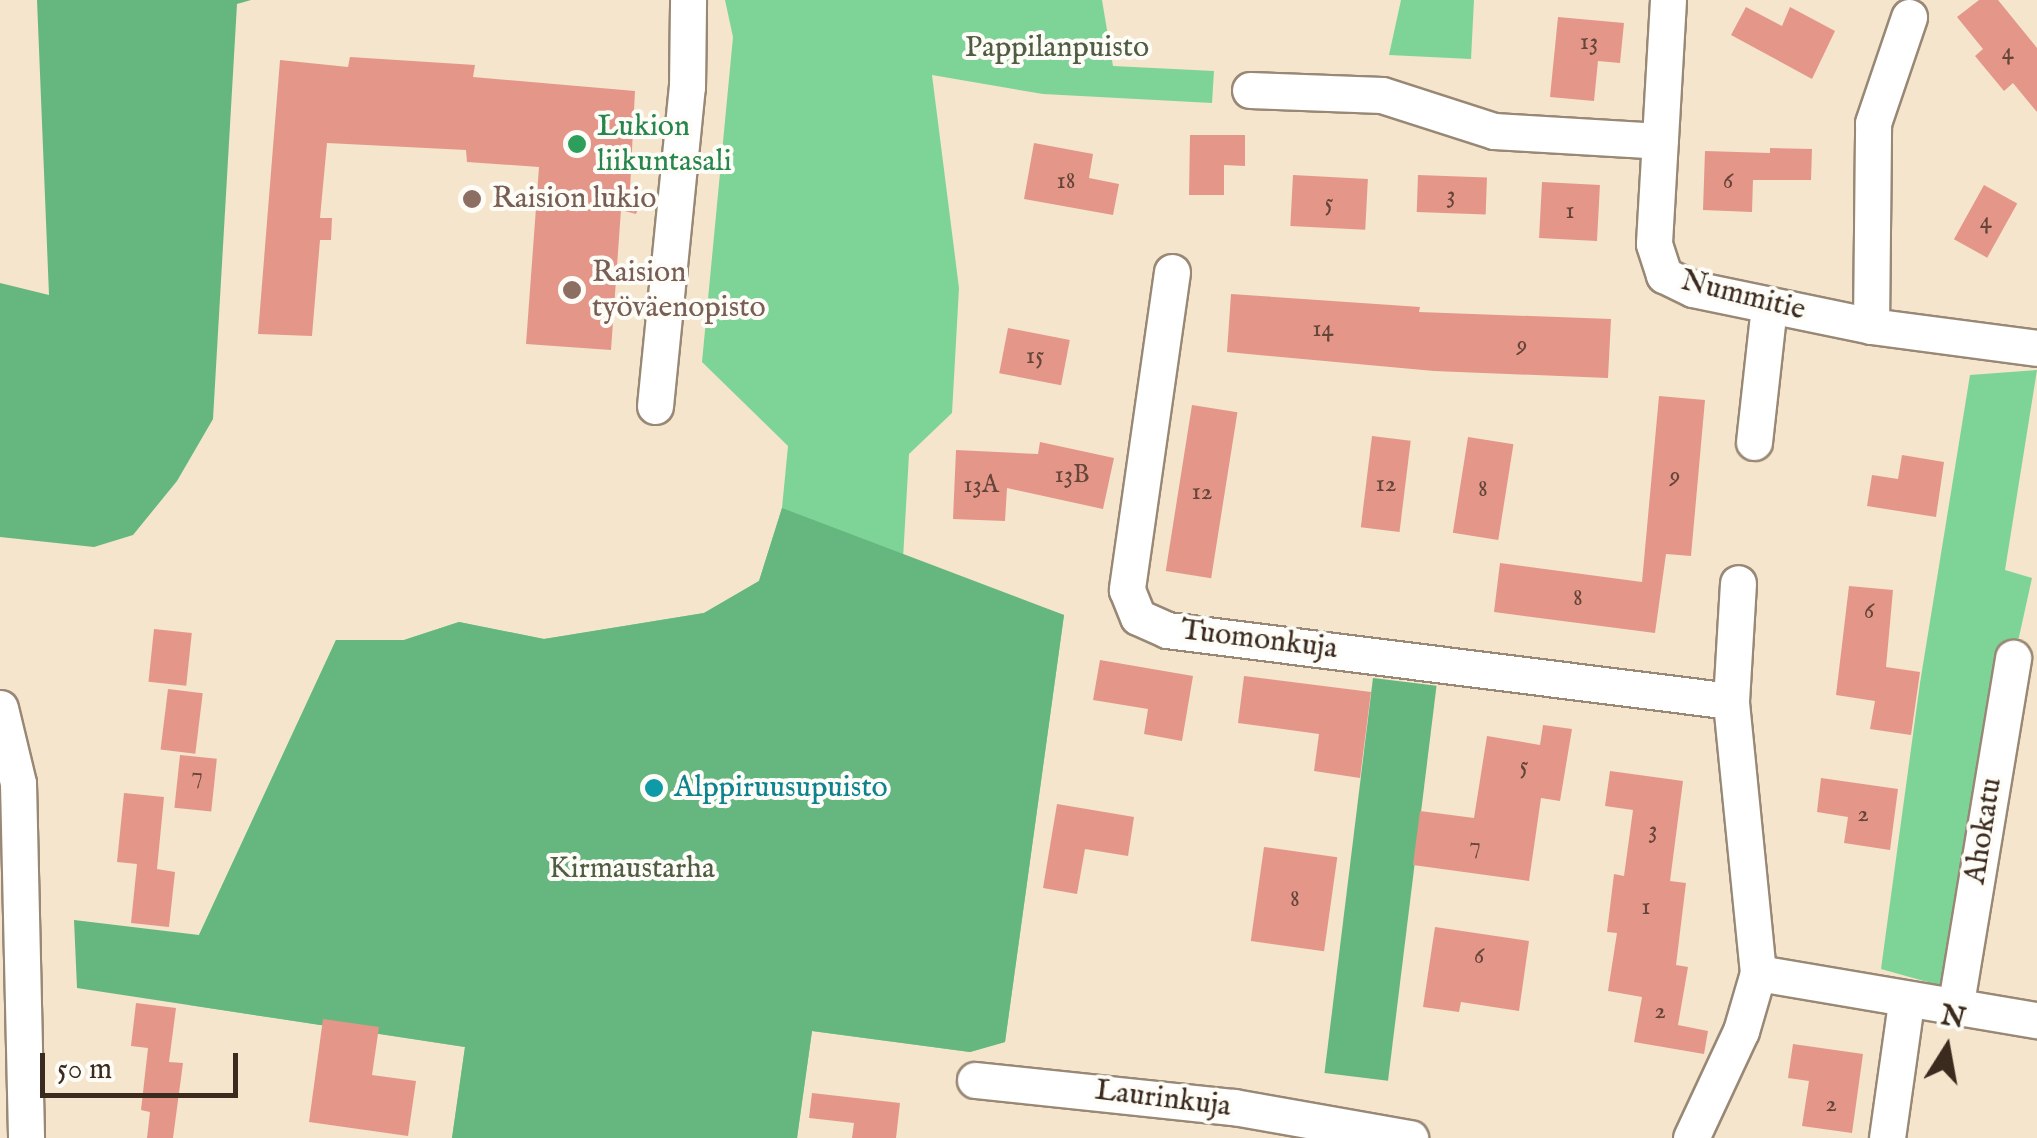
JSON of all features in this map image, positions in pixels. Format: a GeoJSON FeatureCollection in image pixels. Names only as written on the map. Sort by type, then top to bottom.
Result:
{"type":"FeatureCollection","features":[{"type":"Feature","properties":{"kind":"street"},"geometry":{"type":"LineString","coordinates":[[655,406],[687,87],[688,0]]}},
{"type":"Feature","properties":{"kind":"street","name":"Nummitie"},"geometry":{"type":"LineString","coordinates":[[1668,0],[1654,244],[1664,275],[1693,289],[1871,326],[2037,348]]}},
{"type":"Feature","properties":{"kind":"street"},"geometry":{"type":"LineString","coordinates":[[1871,326],[1873,123],[1909,17]]}},
{"type":"Feature","properties":{"kind":"street"},"geometry":{"type":"LineString","coordinates":[[1250,90],[1382,95],[1494,131],[1660,142]]}},
{"type":"Feature","properties":{"kind":"street","name":"Tuomonkuja"},"geometry":{"type":"LineString","coordinates":[[1172,272],[1127,590],[1138,617],[1167,630],[1731,702]]}},
{"type":"Feature","properties":{"kind":"street"},"geometry":{"type":"LineString","coordinates":[[1754,442],[1769,306]]}},
{"type":"Feature","properties":{"kind":"street"},"geometry":{"type":"LineString","coordinates":[[1691,1138],[1741,1031],[1758,973],[1731,702],[1738,583]]}},
{"type":"Feature","properties":{"kind":"street","name":"Ahokatu"},"geometry":{"type":"LineString","coordinates":[[1956,1003],[2012,658]]}},
{"type":"Feature","properties":{"kind":"street"},"geometry":{"type":"LineString","coordinates":[[0,708],[18,784],[26,1138]]}},
{"type":"Feature","properties":{"kind":"street"},"geometry":{"type":"LineString","coordinates":[[1758,973],[1906,1002],[1956,1003],[2037,1020]]}},
{"type":"Feature","properties":{"kind":"street"},"geometry":{"type":"LineString","coordinates":[[1887,1138],[1906,1002]]}},
{"type":"Feature","properties":{"kind":"street","name":"Laurinkuja"},"geometry":{"type":"LineString","coordinates":[[975,1080],[1234,1107],[1410,1138]]}},
{"type":"Feature","properties":{"kind":"green space"},"geometry":{"type":"Polygon","coordinates":[[[37,0],[251,0],[237,4],[213,419],[177,481],[133,535],[94,547],[0,537],[0,283],[49,295],[37,0]]]}},
{"type":"Feature","properties":{"kind":"green space","name":"Kirmaustarha"},"geometry":{"type":"Polygon","coordinates":[[[725,0],[1102,0],[1113,66],[1214,71],[1212,103],[1043,94],[932,75],[959,288],[952,413],[909,454],[903,559],[1064,615],[1005,1042],[970,1052],[812,1031],[797,1138],[452,1138],[465,1047],[189,1005],[199,935],[336,640],[404,640],[459,622],[544,639],[704,613],[759,581],[782,508],[788,446],[702,362],[733,37],[725,0]]]}},
{"type":"Feature","properties":{"kind":"green space"},"geometry":{"type":"Polygon","coordinates":[[[1401,0],[1474,0],[1471,59],[1389,55],[1401,0]]]}},
{"type":"Feature","properties":{"kind":"green space"},"geometry":{"type":"Polygon","coordinates":[[[2037,370],[2005,570],[2032,578],[1942,986],[1881,969],[1920,683],[1970,375],[2037,370]]]}},
{"type":"Feature","properties":{"kind":"green space","name":"Kirmaustarha"},"geometry":{"type":"Polygon","coordinates":[[[782,508],[1064,615],[1005,1042],[970,1052],[812,1031],[797,1138],[452,1138],[465,1047],[77,988],[74,920],[199,935],[336,640],[404,640],[459,622],[544,639],[704,613],[759,581],[782,508]]]}},
{"type":"Feature","properties":{"kind":"green space"},"geometry":{"type":"Polygon","coordinates":[[[1373,678],[1437,686],[1388,1081],[1324,1073],[1373,678]]]}},
{"type":"Feature","properties":{"kind":"building"},"geometry":{"type":"Polygon","coordinates":[[[1979,0],[1998,0],[2037,48],[2037,112],[2013,83],[2004,91],[1975,56],[1983,49],[1957,17],[1979,0]]]}},
{"type":"Feature","properties":{"kind":"building"},"geometry":{"type":"Polygon","coordinates":[[[1746,7],[1782,26],[1790,7],[1835,31],[1812,79],[1731,35],[1746,7]]]}},
{"type":"Feature","properties":{"kind":"building"},"geometry":{"type":"Polygon","coordinates":[[[1558,17],[1624,23],[1620,63],[1598,61],[1594,101],[1550,97],[1558,17]]]}},
{"type":"Feature","properties":{"kind":"building","name":"Raision lukio"},"geometry":{"type":"Polygon","coordinates":[[[350,57],[475,65],[473,77],[635,91],[630,189],[643,194],[636,214],[621,210],[611,350],[526,344],[539,167],[467,162],[466,150],[327,143],[320,218],[332,218],[331,240],[320,240],[312,336],[258,334],[280,60],[348,67],[350,57]]]}},
{"type":"Feature","properties":{"kind":"building"},"geometry":{"type":"Polygon","coordinates":[[[1190,135],[1245,135],[1245,166],[1224,165],[1224,195],[1189,195],[1190,135]]]}},
{"type":"Feature","properties":{"kind":"building"},"geometry":{"type":"Polygon","coordinates":[[[1034,143],[1093,154],[1089,178],[1119,184],[1113,215],[1024,199],[1034,143]]]}},
{"type":"Feature","properties":{"kind":"building"},"geometry":{"type":"Polygon","coordinates":[[[1770,148],[1812,149],[1811,180],[1753,180],[1752,212],[1703,210],[1705,151],[1770,153],[1770,148]]]}},
{"type":"Feature","properties":{"kind":"building"},"geometry":{"type":"Polygon","coordinates":[[[1293,175],[1368,179],[1365,230],[1290,226],[1293,175]]]}},
{"type":"Feature","properties":{"kind":"building"},"geometry":{"type":"Polygon","coordinates":[[[1418,175],[1487,177],[1486,214],[1417,212],[1418,175]]]}},
{"type":"Feature","properties":{"kind":"building"},"geometry":{"type":"Polygon","coordinates":[[[1542,182],[1600,185],[1597,241],[1539,238],[1542,182]]]}},
{"type":"Feature","properties":{"kind":"building"},"geometry":{"type":"Polygon","coordinates":[[[1984,185],[2017,203],[1987,258],[1954,239],[1984,185]]]}},
{"type":"Feature","properties":{"kind":"building"},"geometry":{"type":"Polygon","coordinates":[[[1231,294],[1420,307],[1419,312],[1611,319],[1608,378],[1434,371],[1227,352],[1231,294]]]}},
{"type":"Feature","properties":{"kind":"building"},"geometry":{"type":"Polygon","coordinates":[[[1008,328],[1070,340],[1061,385],[999,373],[1008,328]]]}},
{"type":"Feature","properties":{"kind":"building"},"geometry":{"type":"Polygon","coordinates":[[[1659,396],[1705,400],[1691,556],[1666,554],[1655,633],[1494,612],[1500,563],[1642,582],[1659,396]]]}},
{"type":"Feature","properties":{"kind":"building"},"geometry":{"type":"Polygon","coordinates":[[[1192,405],[1237,412],[1211,578],[1166,571],[1192,405]]]}},
{"type":"Feature","properties":{"kind":"building"},"geometry":{"type":"Polygon","coordinates":[[[1372,436],[1411,441],[1399,532],[1361,527],[1372,436]]]}},
{"type":"Feature","properties":{"kind":"building"},"geometry":{"type":"Polygon","coordinates":[[[1468,437],[1513,444],[1498,540],[1453,533],[1468,437]]]}},
{"type":"Feature","properties":{"kind":"building"},"geometry":{"type":"Polygon","coordinates":[[[1040,442],[1114,458],[1103,509],[1007,488],[1005,521],[953,519],[956,450],[1038,454],[1040,442]]]}},
{"type":"Feature","properties":{"kind":"building"},"geometry":{"type":"Polygon","coordinates":[[[1902,455],[1944,462],[1936,517],[1867,506],[1872,475],[1898,479],[1902,455]]]}},
{"type":"Feature","properties":{"kind":"building"},"geometry":{"type":"Polygon","coordinates":[[[1849,586],[1893,590],[1886,667],[1920,672],[1911,735],[1870,729],[1875,701],[1836,695],[1849,586]]]}},
{"type":"Feature","properties":{"kind":"building"},"geometry":{"type":"Polygon","coordinates":[[[154,629],[192,633],[186,686],[148,682],[154,629]]]}},
{"type":"Feature","properties":{"kind":"building"},"geometry":{"type":"Polygon","coordinates":[[[1100,660],[1193,676],[1182,741],[1144,734],[1148,709],[1093,700],[1100,660]]]}},
{"type":"Feature","properties":{"kind":"building"},"geometry":{"type":"Polygon","coordinates":[[[1244,676],[1371,692],[1360,778],[1314,771],[1319,734],[1238,723],[1244,676]]]}},
{"type":"Feature","properties":{"kind":"building"},"geometry":{"type":"Polygon","coordinates":[[[168,689],[203,693],[195,754],[161,750],[168,689]]]}},
{"type":"Feature","properties":{"kind":"building"},"geometry":{"type":"Polygon","coordinates":[[[1543,725],[1572,729],[1560,801],[1541,798],[1529,881],[1413,865],[1420,811],[1474,818],[1487,736],[1540,745],[1543,725]]]}},
{"type":"Feature","properties":{"kind":"building"},"geometry":{"type":"Polygon","coordinates":[[[180,755],[217,759],[211,812],[174,808],[180,755]]]}},
{"type":"Feature","properties":{"kind":"building"},"geometry":{"type":"Polygon","coordinates":[[[1610,771],[1683,781],[1670,881],[1686,883],[1676,965],[1688,967],[1678,1025],[1708,1031],[1704,1054],[1634,1042],[1642,997],[1608,991],[1617,933],[1607,932],[1614,874],[1624,876],[1633,810],[1605,806],[1610,771]]]}},
{"type":"Feature","properties":{"kind":"building"},"geometry":{"type":"Polygon","coordinates":[[[1821,778],[1898,789],[1890,850],[1844,843],[1848,817],[1817,812],[1821,778]]]}},
{"type":"Feature","properties":{"kind":"building"},"geometry":{"type":"Polygon","coordinates":[[[124,793],[164,797],[157,869],[175,872],[169,927],[131,923],[137,864],[117,862],[124,793]]]}},
{"type":"Feature","properties":{"kind":"building"},"geometry":{"type":"Polygon","coordinates":[[[1057,804],[1134,817],[1128,856],[1085,849],[1077,894],[1043,888],[1057,804]]]}},
{"type":"Feature","properties":{"kind":"building"},"geometry":{"type":"Polygon","coordinates":[[[1264,847],[1337,857],[1324,951],[1251,941],[1264,847]]]}},
{"type":"Feature","properties":{"kind":"building"},"geometry":{"type":"Polygon","coordinates":[[[1435,927],[1529,941],[1519,1011],[1461,1002],[1459,1012],[1423,1007],[1435,927]]]}},
{"type":"Feature","properties":{"kind":"building"},"geometry":{"type":"Polygon","coordinates":[[[136,1003],[176,1008],[169,1062],[183,1063],[173,1138],[147,1138],[150,1112],[141,1110],[148,1048],[131,1046],[136,1003]]]}},
{"type":"Feature","properties":{"kind":"building"},"geometry":{"type":"Polygon","coordinates":[[[323,1019],[379,1027],[372,1075],[416,1081],[408,1136],[309,1122],[323,1019]]]}},
{"type":"Feature","properties":{"kind":"building"},"geometry":{"type":"Polygon","coordinates":[[[1793,1044],[1863,1054],[1852,1133],[1802,1126],[1809,1081],[1788,1078],[1793,1044]]]}},
{"type":"Feature","properties":{"kind":"building"},"geometry":{"type":"Polygon","coordinates":[[[812,1093],[900,1103],[896,1138],[852,1138],[854,1123],[809,1118],[812,1093]]]}},
{"type":"Feature","properties":{"kind":"place","name":"Lukion liikuntasali"},"geometry":{"type":"Point","coordinates":[577,144]}},
{"type":"Feature","properties":{"kind":"place","name":"Raision lukio"},"geometry":{"type":"Point","coordinates":[472,199]}},
{"type":"Feature","properties":{"kind":"place","name":"Raision työväenopisto"},"geometry":{"type":"Point","coordinates":[572,290]}},
{"type":"Feature","properties":{"kind":"place","name":"Alppiruusupuisto"},"geometry":{"type":"Point","coordinates":[654,788]}},
{"type":"Feature","properties":{"kind":"park label","name":"Pappilanpuisto"},"geometry":{"type":"Point","coordinates":[1057,48]}}]}
